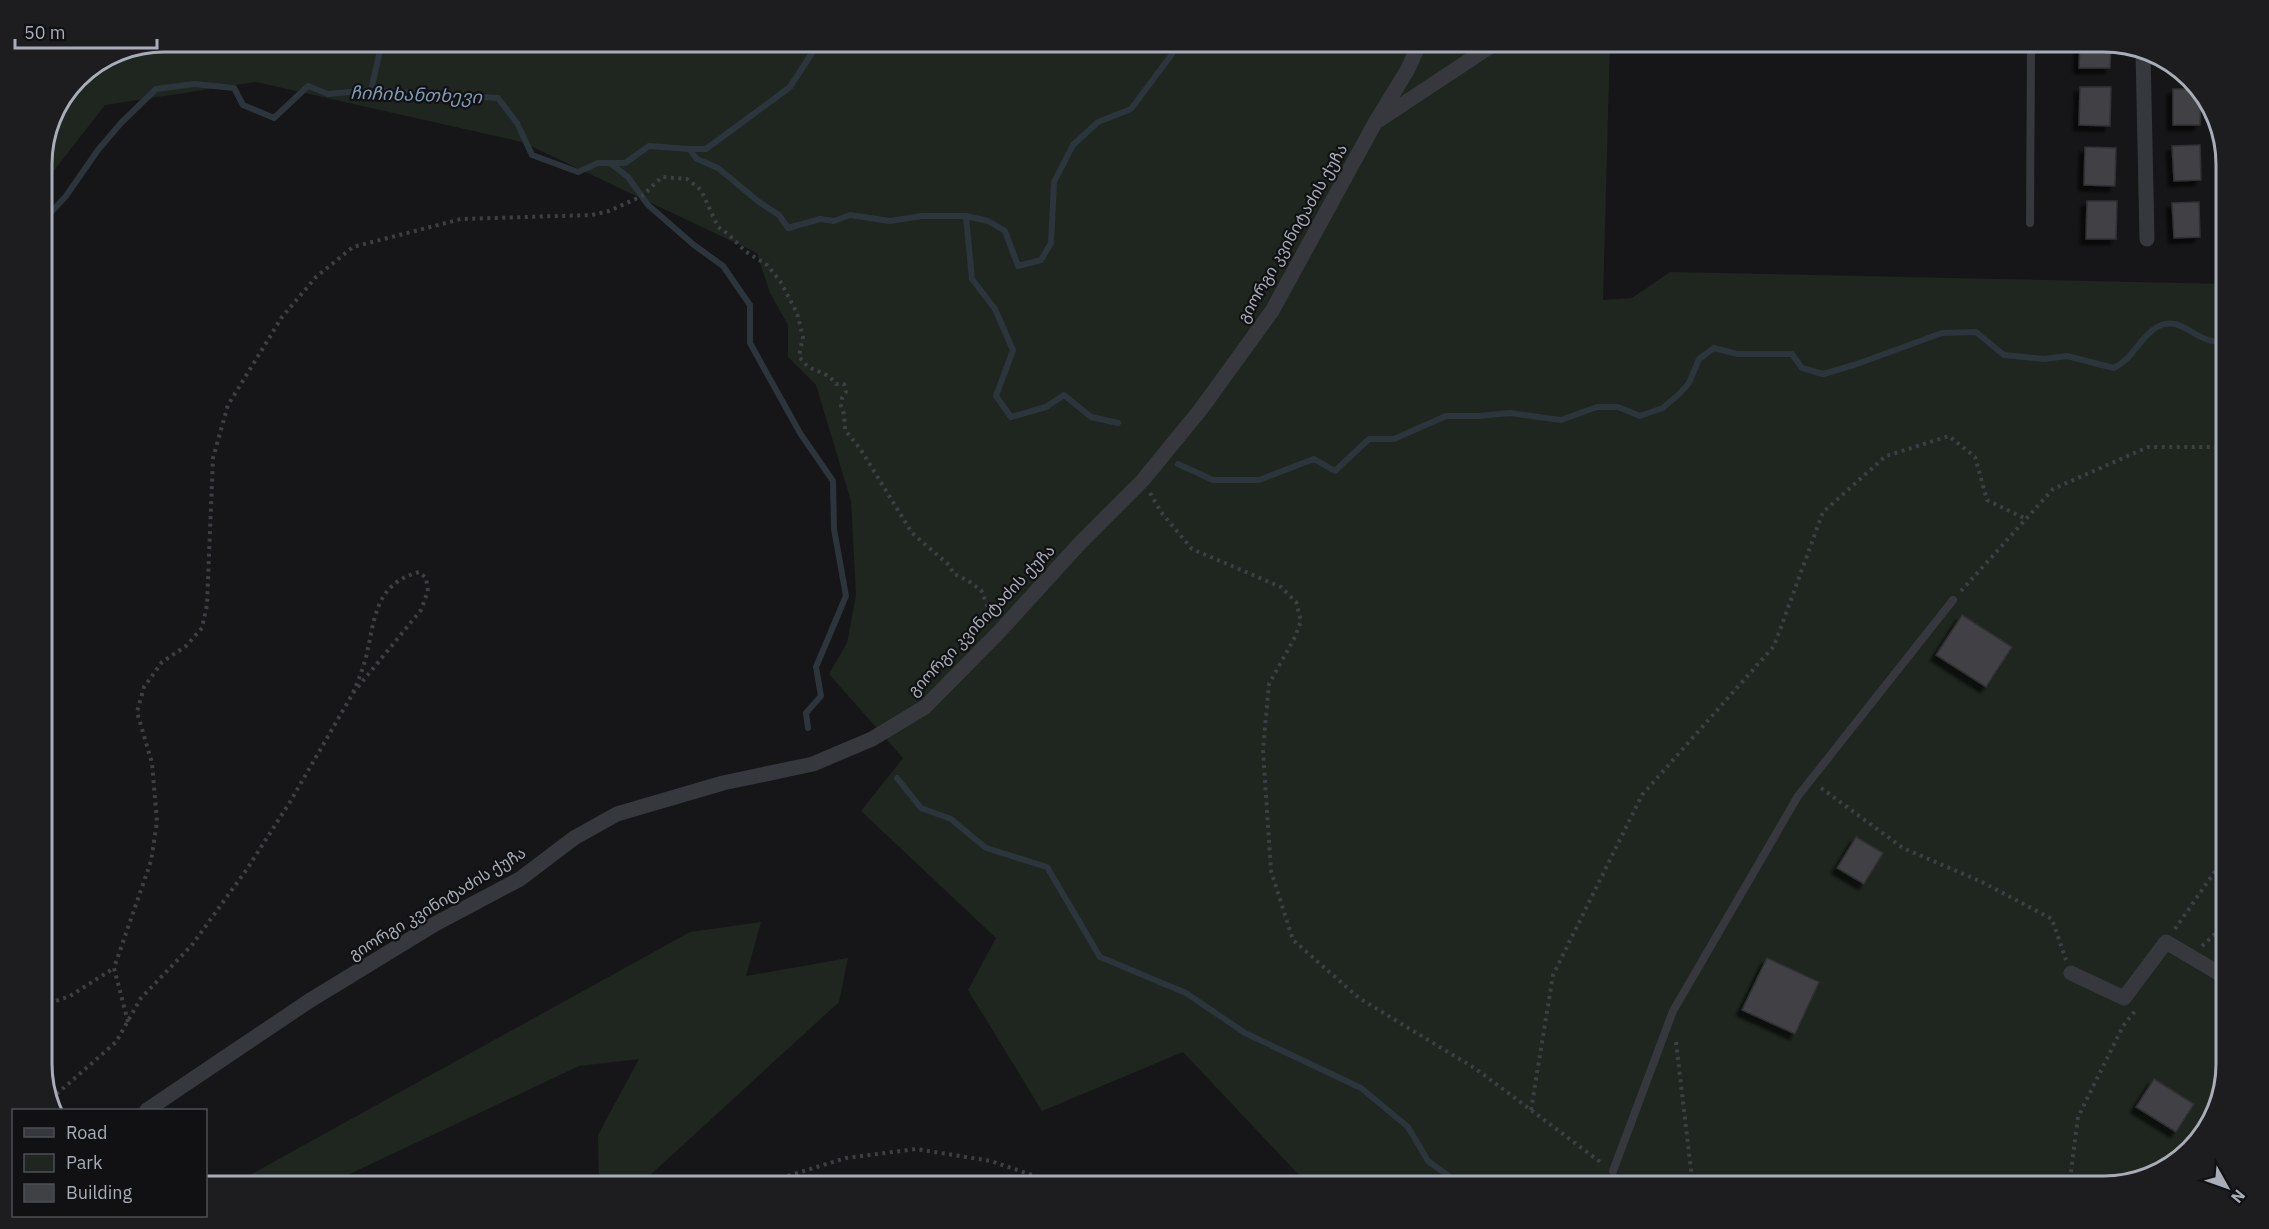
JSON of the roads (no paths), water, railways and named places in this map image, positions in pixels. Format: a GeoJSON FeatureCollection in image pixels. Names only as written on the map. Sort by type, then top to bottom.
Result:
{"type":"FeatureCollection","features":[{"type":"Feature","properties":{"kind":"street","name":"გიორგი კვინიტაძის ქუჩა"},"geometry":{"type":"LineString","coordinates":[[148,1109],[309,1000],[435,924],[520,879],[574,838],[617,814],[723,783],[813,764],[872,739],[925,707],[1143,480],[1201,409],[1272,311],[1374,123],[1408,69],[1415,52]]}},
{"type":"Feature","properties":{"kind":"street"},"geometry":{"type":"LineString","coordinates":[[1374,123],[1481,52]]}},
{"type":"Feature","properties":{"kind":"street"},"geometry":{"type":"LineString","coordinates":[[2143,59],[2147,239]]}},
{"type":"Feature","properties":{"kind":"street"},"geometry":{"type":"LineString","coordinates":[[2071,973],[2124,998],[2166,942],[2216,972]]}},
{"type":"Feature","properties":{"kind":"lane"},"geometry":{"type":"LineString","coordinates":[[2030,224],[2031,52]]}},
{"type":"Feature","properties":{"kind":"lane"},"geometry":{"type":"LineString","coordinates":[[1613,1171],[1673,1011],[1798,796],[1953,600]]}},
{"type":"Feature","properties":{"kind":"waterway","name":"ჩიჩიხანთხევი"},"geometry":{"type":"LineString","coordinates":[[53,210],[66,196],[98,150],[121,123],[156,89],[194,84],[234,88],[243,105],[274,118],[308,86],[328,94],[371,90],[498,98],[517,123],[532,155],[578,172],[598,163],[625,163],[649,146],[689,149],[697,159],[718,168],[759,202],[779,215],[788,228],[820,219],[834,221],[850,215],[890,221],[922,216],[966,216],[988,221],[1005,231],[1018,266],[1041,260],[1051,243],[1054,182],[1073,145],[1098,122],[1131,109],[1173,52]]}},
{"type":"Feature","properties":{"kind":"waterway"},"geometry":{"type":"LineString","coordinates":[[371,90],[380,53]]}},
{"type":"Feature","properties":{"kind":"waterway"},"geometry":{"type":"LineString","coordinates":[[689,149],[706,149],[790,87],[812,53]]}},
{"type":"Feature","properties":{"kind":"waterway"},"geometry":{"type":"LineString","coordinates":[[610,163],[628,177],[648,205],[694,245],[723,266],[750,305],[750,343],[800,433],[833,481],[834,529],[846,596],[816,667],[821,696],[806,713],[808,728]]}},
{"type":"Feature","properties":{"kind":"waterway"},"geometry":{"type":"LineString","coordinates":[[966,216],[972,279],[995,309],[1013,350],[996,396],[1011,417],[1046,407],[1064,395],[1091,417],[1118,423]]}},
{"type":"Feature","properties":{"kind":"waterway"},"geometry":{"type":"LineString","coordinates":[[1178,464],[1213,480],[1259,480],[1314,459],[1335,471],[1369,439],[1394,439],[1446,416],[1510,413],[1561,420],[1597,407],[1618,407],[1640,416],[1663,408],[1679,394],[1689,383],[1699,359],[1714,348],[1737,354],[1792,354],[1802,368],[1823,374],[1942,333],[1976,332],[2004,355],[2044,359],[2067,356],[2114,368],[2121,364],[2145,337],[2157,327],[2165,324],[2180,325],[2206,340],[2216,341]]}},
{"type":"Feature","properties":{"kind":"waterway"},"geometry":{"type":"LineString","coordinates":[[897,778],[921,808],[951,819],[986,848],[1047,867],[1100,957],[1186,993],[1245,1033],[1361,1088],[1408,1127],[1428,1161],[1450,1177]]}}]}
